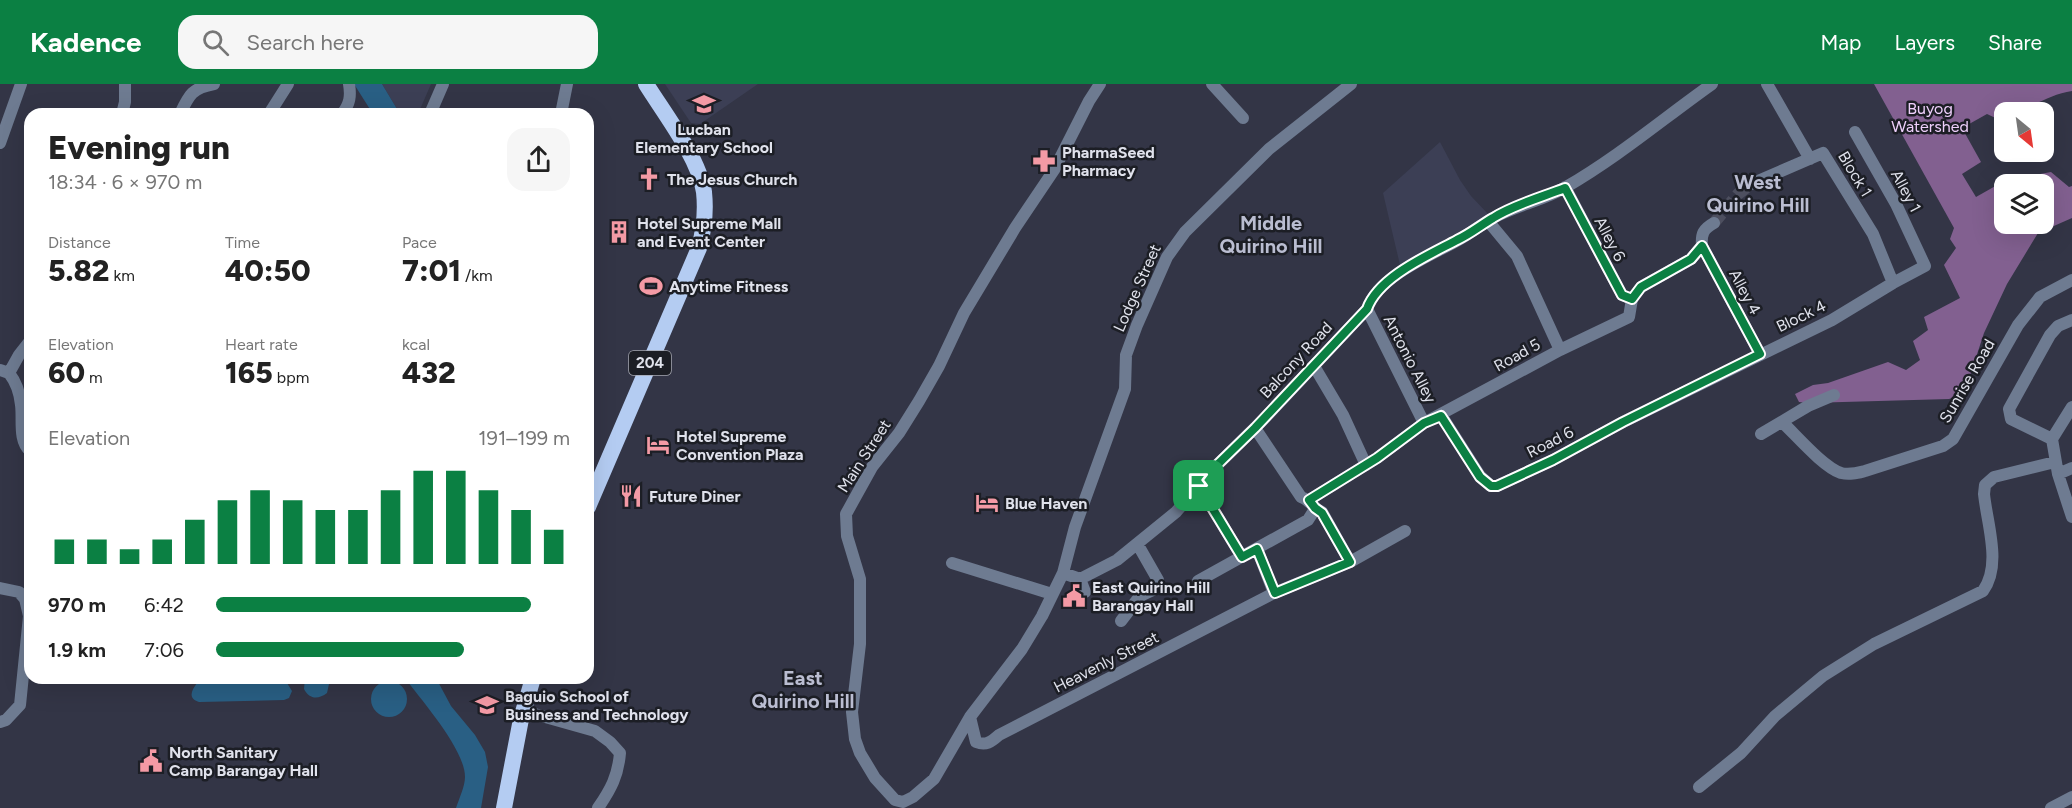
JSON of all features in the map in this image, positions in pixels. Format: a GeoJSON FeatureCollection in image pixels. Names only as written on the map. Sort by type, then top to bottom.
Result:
{"type":"FeatureCollection","features":[{"type":"Feature","properties":{"kind":"highway","name":"204"},"geometry":{"type":"LineString","coordinates":[[594,493],[699,248],[703,232],[704,190],[696,166],[646,84]]}},
{"type":"Feature","properties":{"kind":"highway"},"geometry":{"type":"LineString","coordinates":[[504,808],[531,684]]}},
{"type":"Feature","properties":{"kind":"street"},"geometry":{"type":"LineString","coordinates":[[0,143],[21,84]]}},
{"type":"Feature","properties":{"kind":"street"},"geometry":{"type":"LineString","coordinates":[[124,108],[125,84]]}},
{"type":"Feature","properties":{"kind":"street"},"geometry":{"type":"LineString","coordinates":[[184,108],[194,90],[214,84]]}},
{"type":"Feature","properties":{"kind":"street"},"geometry":{"type":"LineString","coordinates":[[273,108],[288,84]]}},
{"type":"Feature","properties":{"kind":"street"},"geometry":{"type":"LineString","coordinates":[[347,108],[351,94],[349,84]]}},
{"type":"Feature","properties":{"kind":"street"},"geometry":{"type":"LineString","coordinates":[[433,108],[443,84]]}},
{"type":"Feature","properties":{"kind":"street"},"geometry":{"type":"LineString","coordinates":[[562,108],[567,84]]}},
{"type":"Feature","properties":{"kind":"street"},"geometry":{"type":"LineString","coordinates":[[1212,84],[1243,118]]}},
{"type":"Feature","properties":{"kind":"street","name":"Lodge Street"},"geometry":{"type":"LineString","coordinates":[[1063,573],[1075,528],[1125,389],[1126,355],[1167,257],[1185,232],[1269,149],[1351,84]]}},
{"type":"Feature","properties":{"kind":"street","name":"Balcony Road"},"geometry":{"type":"LineString","coordinates":[[1080,579],[1117,561],[1176,512],[1216,466],[1367,309],[1369,302],[1388,282],[1427,255],[1459,240],[1488,221],[1565,188],[1653,128],[1712,84]]}},
{"type":"Feature","properties":{"kind":"street"},"geometry":{"type":"LineString","coordinates":[[1767,84],[1809,159]]}},
{"type":"Feature","properties":{"kind":"street","name":"Main Street"},"geometry":{"type":"LineString","coordinates":[[970,717],[934,779],[921,792],[903,802],[891,797],[866,764],[855,739],[852,712],[860,644],[860,579],[846,536],[846,514],[872,467],[899,433],[919,401],[939,366],[964,313],[1015,228],[1054,170],[1084,110],[1102,85]]}},
{"type":"Feature","properties":{"kind":"street","name":"Alley 1"},"geometry":{"type":"LineString","coordinates":[[1856,132],[1896,204],[1925,266]]}},
{"type":"Feature","properties":{"kind":"street","name":"Block 1"},"geometry":{"type":"LineString","coordinates":[[1751,184],[1823,153],[1873,234],[1893,283]]}},
{"type":"Feature","properties":{"kind":"street","name":"Alley 6"},"geometry":{"type":"LineString","coordinates":[[1565,188],[1622,295],[1632,299]]}},
{"type":"Feature","properties":{"kind":"street"},"geometry":{"type":"LineString","coordinates":[[1488,221],[1517,256],[1560,350]]}},
{"type":"Feature","properties":{"kind":"street"},"geometry":{"type":"LineString","coordinates":[[1632,299],[1641,287],[1691,259],[1702,246],[1701,236],[1705,228],[1714,223]]}},
{"type":"Feature","properties":{"kind":"street","name":"Alley 4"},"geometry":{"type":"LineString","coordinates":[[1702,246],[1760,354]]}},
{"type":"Feature","properties":{"kind":"street","name":"Block 4"},"geometry":{"type":"LineString","coordinates":[[1623,422],[1832,320],[1925,266]]}},
{"type":"Feature","properties":{"kind":"street","name":"Sunrise Road"},"geometry":{"type":"LineString","coordinates":[[1782,422],[1814,453],[1835,470],[1843,473],[1852,474],[1865,471],[1943,446],[1953,439],[2018,325],[2032,306],[2040,297],[2072,280]]}},
{"type":"Feature","properties":{"kind":"street","name":"Road 5"},"geometry":{"type":"LineString","coordinates":[[1198,581],[1308,520],[1312,504],[1424,423],[1441,416],[1560,350],[1629,317],[1632,299]]}},
{"type":"Feature","properties":{"kind":"street","name":"Antonio Alley"},"geometry":{"type":"LineString","coordinates":[[1367,309],[1424,423]]}},
{"type":"Feature","properties":{"kind":"street"},"geometry":{"type":"LineString","coordinates":[[2052,439],[2011,419],[2009,409],[2050,335],[2058,327],[2072,320]]}},
{"type":"Feature","properties":{"kind":"street"},"geometry":{"type":"LineString","coordinates":[[24,349],[5,372],[19,394],[24,443]]}},
{"type":"Feature","properties":{"kind":"street"},"geometry":{"type":"LineString","coordinates":[[1314,366],[1343,415],[1366,465]]}},
{"type":"Feature","properties":{"kind":"street"},"geometry":{"type":"LineString","coordinates":[[1761,434],[1808,406],[1834,396]]}},
{"type":"Feature","properties":{"kind":"street"},"geometry":{"type":"LineString","coordinates":[[2072,407],[2052,439],[2057,468],[2072,517]]}},
{"type":"Feature","properties":{"kind":"street","name":"Road 6"},"geometry":{"type":"LineString","coordinates":[[1441,416],[1480,477],[1491,486],[1503,484],[1553,460],[1623,422]]}},
{"type":"Feature","properties":{"kind":"street"},"geometry":{"type":"LineString","coordinates":[[1255,428],[1268,444],[1301,497],[1322,513],[1350,562]]}},
{"type":"Feature","properties":{"kind":"street"},"geometry":{"type":"LineString","coordinates":[[1699,787],[1741,753],[1775,716],[1823,676],[1874,644],[1983,591],[1990,581],[1992,562],[1984,494],[1985,485],[1995,477],[2072,468]]}},
{"type":"Feature","properties":{"kind":"street"},"geometry":{"type":"LineString","coordinates":[[1199,486],[1242,557]]}},
{"type":"Feature","properties":{"kind":"street","name":"Heavenly Street"},"geometry":{"type":"LineString","coordinates":[[970,717],[976,742],[982,745],[991,742],[999,735],[1275,593],[1350,562],[1405,531]]}},
{"type":"Feature","properties":{"kind":"street"},"geometry":{"type":"LineString","coordinates":[[1121,621],[1140,596],[1159,587],[1158,580],[1138,545]]}},
{"type":"Feature","properties":{"kind":"street"},"geometry":{"type":"LineString","coordinates":[[1257,549],[1275,593]]}},
{"type":"Feature","properties":{"kind":"street"},"geometry":{"type":"LineString","coordinates":[[952,563],[1052,594]]}},
{"type":"Feature","properties":{"kind":"street"},"geometry":{"type":"LineString","coordinates":[[970,717],[1022,649],[1063,573],[1080,579],[1085,592]]}},
{"type":"Feature","properties":{"kind":"street"},"geometry":{"type":"LineString","coordinates":[[0,588],[19,592],[24,597]]}},
{"type":"Feature","properties":{"kind":"street"},"geometry":{"type":"LineString","coordinates":[[0,722],[6,720],[20,705],[24,665]]}},
{"type":"Feature","properties":{"kind":"street"},"geometry":{"type":"LineString","coordinates":[[524,711],[595,731],[620,753],[618,772],[598,808]]}},
{"type":"Feature","properties":{"kind":"street"},"geometry":{"type":"LineString","coordinates":[[2051,808],[2072,797]]}},
{"type":"Feature","properties":{"kind":"shaded area"},"geometry":{"type":"Polygon","coordinates":[[[382,84],[431,84],[421,108],[396,108],[382,84]]]}},
{"type":"Feature","properties":{"kind":"shaded area","name":"Lucban Elementary School"},"geometry":{"type":"Polygon","coordinates":[[[665,84],[758,84],[700,124],[691,123],[665,84]]]}},
{"type":"Feature","properties":{"kind":"shaded area"},"geometry":{"type":"Polygon","coordinates":[[[1440,142],[1460,180],[1489,215],[1400,265],[1383,193],[1440,142]]]}},
{"type":"Feature","properties":{"kind":"green space","name":"Buyog Watershed"},"geometry":{"type":"Polygon","coordinates":[[[1874,84],[2072,84],[2072,91],[2039,102],[1994,102],[1994,117],[1987,114],[1962,128],[1981,162],[1962,174],[1976,197],[1994,187],[1994,234],[2037,234],[2007,284],[1984,333],[1964,394],[1949,399],[1799,402],[1795,394],[1813,385],[1828,383],[1888,362],[1906,370],[1920,360],[1913,341],[1928,330],[1924,317],[1960,298],[1944,265],[1956,248],[1950,239],[1954,228],[1874,84]]]}},
{"type":"Feature","properties":{"kind":"green space","name":"Buyog Watershed"},"geometry":{"type":"Polygon","coordinates":[[[2054,174],[2069,187],[2072,186],[2072,218],[2054,226],[2054,174]]]}},
{"type":"Feature","properties":{"kind":"water"},"geometry":{"type":"Polygon","coordinates":[[[354,84],[382,84],[396,108],[369,108],[354,84]]]}},
{"type":"Feature","properties":{"kind":"water"},"geometry":{"type":"Polygon","coordinates":[[[196,684],[288,684],[292,691],[289,698],[284,700],[199,702],[193,698],[192,691],[196,684]]]}},
{"type":"Feature","properties":{"kind":"water"},"geometry":{"type":"Polygon","coordinates":[[[304,684],[329,684],[327,693],[317,697],[311,697],[304,689],[304,684]]]}},
{"type":"Feature","properties":{"kind":"water"},"geometry":{"type":"Polygon","coordinates":[[[379,684],[399,684],[406,692],[406,706],[396,716],[382,716],[372,706],[372,692],[379,684]]]}},
{"type":"Feature","properties":{"kind":"water"},"geometry":{"type":"Polygon","coordinates":[[[410,684],[439,684],[451,706],[475,735],[485,752],[488,767],[481,808],[456,808],[465,781],[463,766],[450,739],[410,684]]]}},
{"type":"Feature","properties":{"kind":"tunnel"},"geometry":{"type":"LineString","coordinates":[[1714,223],[1738,194],[1751,184]]}},
{"type":"Feature","properties":{"kind":"place","name":"Lucban Elementary School"},"geometry":{"type":"Point","coordinates":[704,104]}},
{"type":"Feature","properties":{"kind":"place","name":"PharmaSeed Pharmacy"},"geometry":{"type":"Point","coordinates":[1044,161]}},
{"type":"Feature","properties":{"kind":"place","name":"The Jesus Church"},"geometry":{"type":"Point","coordinates":[649,179]}},
{"type":"Feature","properties":{"kind":"place","name":"Hotel Supreme Mall and Event Center"},"geometry":{"type":"Point","coordinates":[619,232]}},
{"type":"Feature","properties":{"kind":"place","name":"Anytime Fitness"},"geometry":{"type":"Point","coordinates":[651,286]}},
{"type":"Feature","properties":{"kind":"place","name":"Hotel Supreme Convention Plaza"},"geometry":{"type":"Point","coordinates":[658,445]}},
{"type":"Feature","properties":{"kind":"place","name":"Future Diner"},"geometry":{"type":"Point","coordinates":[631,496]}},
{"type":"Feature","properties":{"kind":"place","name":"Blue Haven"},"geometry":{"type":"Point","coordinates":[987,503]}},
{"type":"Feature","properties":{"kind":"place","name":"East Quirino Hill Barangay Hall"},"geometry":{"type":"Point","coordinates":[1074,596]}},
{"type":"Feature","properties":{"kind":"place","name":"Baguio School of Business and Technology"},"geometry":{"type":"Point","coordinates":[487,705]}},
{"type":"Feature","properties":{"kind":"place","name":"North Sanitary Camp Barangay Hall"},"geometry":{"type":"Point","coordinates":[151,761]}},
{"type":"Feature","properties":{"kind":"district","name":"West Quirino Hill"},"geometry":{"type":"Point","coordinates":[1758,194]}},
{"type":"Feature","properties":{"kind":"district","name":"Middle Quirino Hill"},"geometry":{"type":"Point","coordinates":[1271,234]}},
{"type":"Feature","properties":{"kind":"district","name":"East Quirino Hill"},"geometry":{"type":"Point","coordinates":[803,690]}},
{"type":"Feature","properties":{"kind":"route"},"geometry":{"type":"LineString","coordinates":[[1565,188],[1622,295],[1632,299],[1641,287],[1691,259],[1702,246],[1760,354],[1623,422],[1553,460],[1497,486],[1491,486],[1480,477],[1441,416],[1424,423],[1377,458],[1309,500],[1322,513],[1350,562],[1275,593],[1257,549],[1242,557],[1199,486],[1367,309],[1369,302],[1388,282],[1427,255],[1459,240],[1494,217],[1565,188]]}}]}
